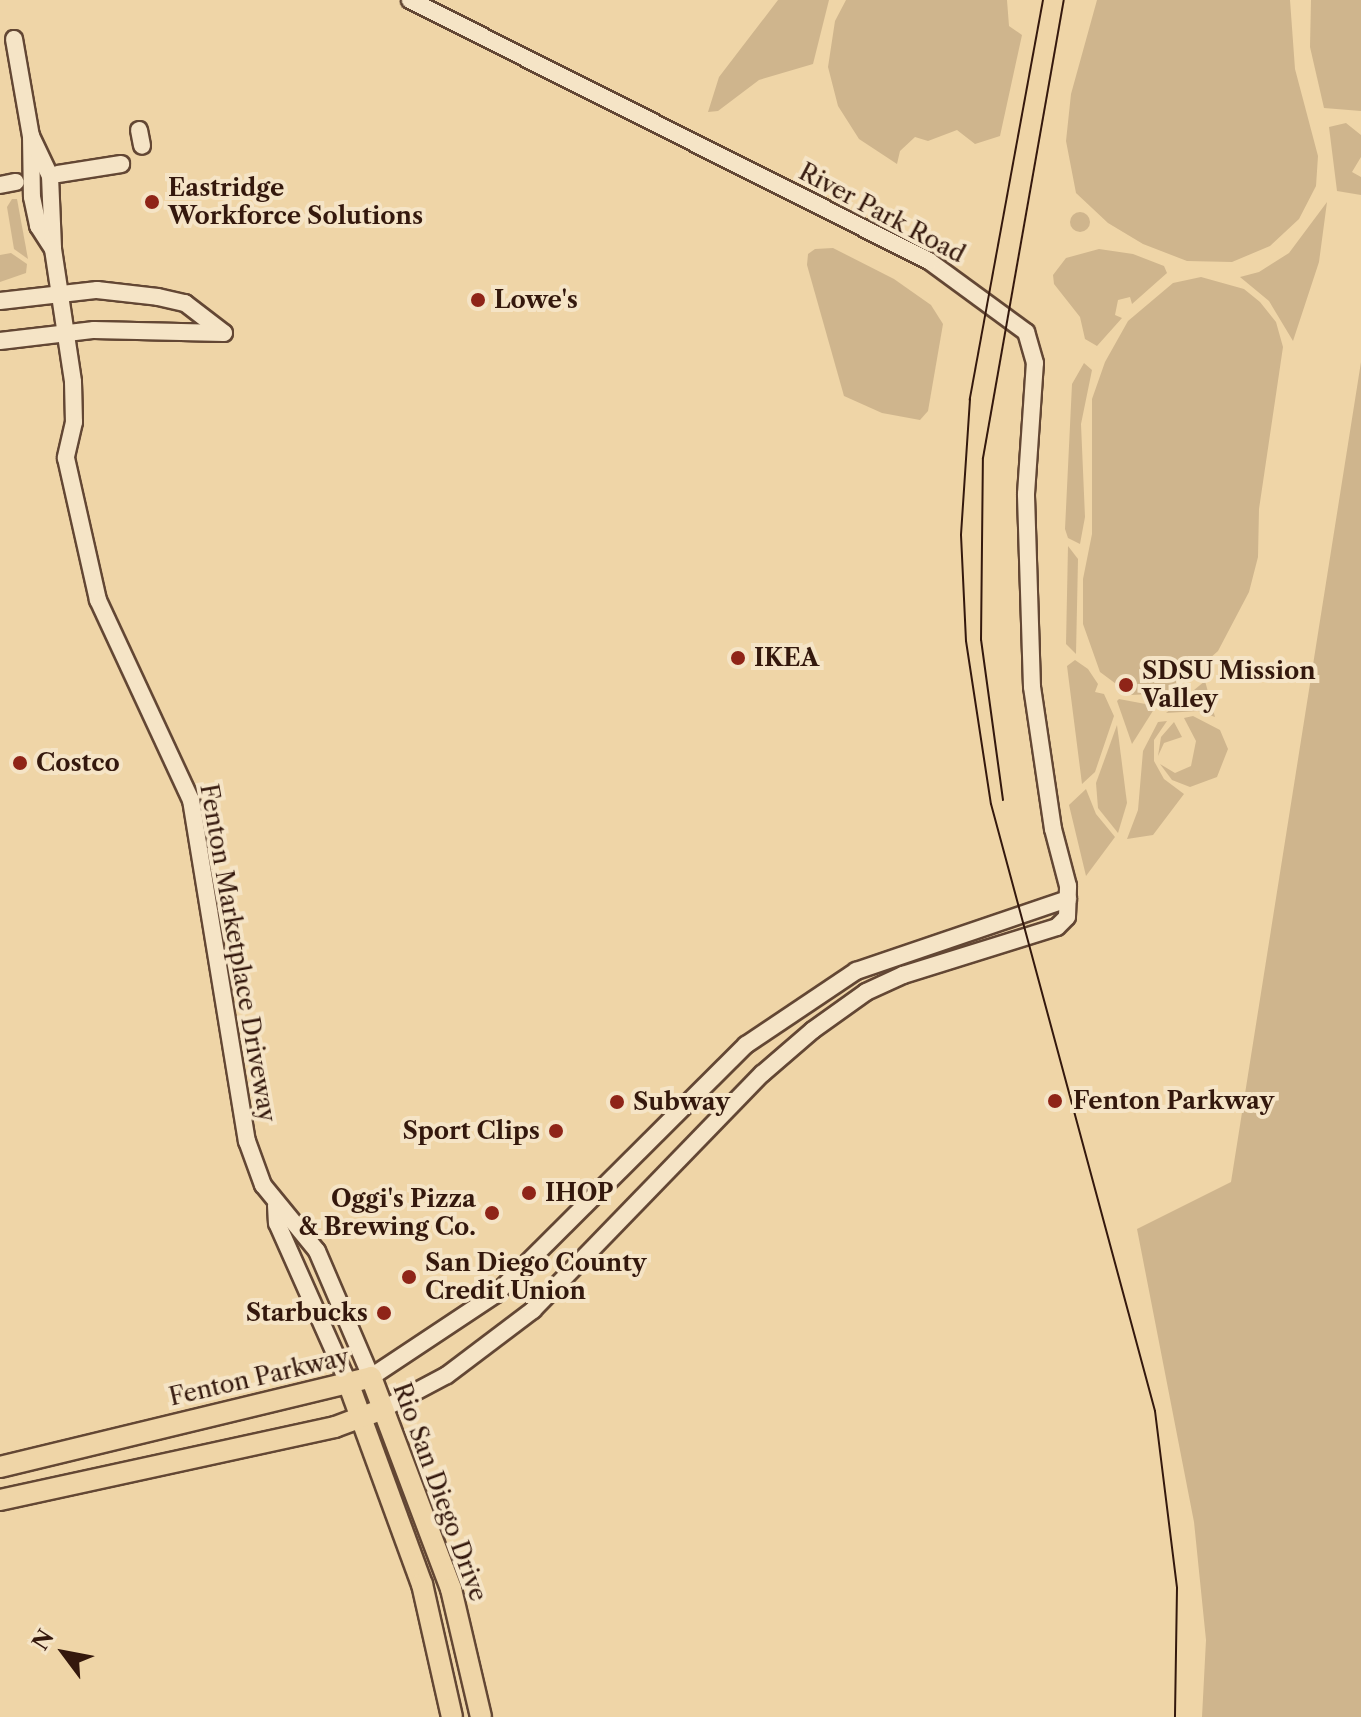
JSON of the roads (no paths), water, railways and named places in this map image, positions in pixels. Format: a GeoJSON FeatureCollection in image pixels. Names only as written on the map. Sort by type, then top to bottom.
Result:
{"type":"FeatureCollection","features":[{"type":"Feature","properties":{"kind":"main road","name":"Fenton Parkway"},"geometry":{"type":"LineString","coordinates":[[0,1467],[349,1385],[371,1377]]}},
{"type":"Feature","properties":{"kind":"main road","name":"Rio San Diego Drive"},"geometry":{"type":"LineString","coordinates":[[371,1377],[451,1589],[481,1717]]}},
{"type":"Feature","properties":{"kind":"main road","name":"Rio San Diego Drive"},"geometry":{"type":"LineString","coordinates":[[349,1385],[363,1416],[422,1584],[452,1717]]}},
{"type":"Feature","properties":{"kind":"main road"},"geometry":{"type":"LineString","coordinates":[[0,1500],[335,1427],[383,1409]]}},
{"type":"Feature","properties":{"kind":"street","name":"River Park Road"},"geometry":{"type":"LineString","coordinates":[[410,0],[929,261],[1026,332],[1035,363],[1026,494],[1027,620],[1042,767],[1068,899]]}},
{"type":"Feature","properties":{"kind":"street","name":"Fenton Marketplace Driveway"},"geometry":{"type":"LineString","coordinates":[[14,39],[31,136],[50,176],[53,249],[67,332],[74,422],[66,458],[98,600],[191,800],[247,1141],[276,1205],[277,1223],[349,1385]]}},
{"type":"Feature","properties":{"kind":"street"},"geometry":{"type":"LineString","coordinates":[[58,174],[121,164]]}},
{"type":"Feature","properties":{"kind":"street"},"geometry":{"type":"LineString","coordinates":[[0,301],[97,290],[185,303],[224,333],[151,328],[67,332],[0,341]]}},
{"type":"Feature","properties":{"kind":"street","name":"Fenton Parkway"},"geometry":{"type":"LineString","coordinates":[[371,1377],[496,1294],[746,1045],[856,971],[1068,899]]}},
{"type":"Feature","properties":{"kind":"street"},"geometry":{"type":"LineString","coordinates":[[383,1409],[447,1375],[533,1310],[762,1074],[813,1030],[866,992],[949,961],[1057,927],[1067,917],[1068,899]]}},
{"type":"Feature","properties":{"kind":"street"},"geometry":{"type":"LineString","coordinates":[[949,961],[977,931]]}},
{"type":"Feature","properties":{"kind":"street","name":"Fenton Marketplace Driveway"},"geometry":{"type":"LineString","coordinates":[[276,1205],[301,1226],[317,1251],[371,1377]]}},
{"type":"Feature","properties":{"kind":"tram line"},"geometry":{"type":"LineString","coordinates":[[1043,0],[970,399],[961,535],[966,641],[991,804],[1155,1411],[1177,1588],[1175,1717]]}},
{"type":"Feature","properties":{"kind":"tram line"},"geometry":{"type":"LineString","coordinates":[[1003,800],[981,640],[983,458],[1064,0]]}},
{"type":"Feature","properties":{"kind":"place","name":"Eastridge Workforce Solutions"},"geometry":{"type":"Point","coordinates":[152,202]}},
{"type":"Feature","properties":{"kind":"place","name":"Lowe's"},"geometry":{"type":"Point","coordinates":[478,300]}},
{"type":"Feature","properties":{"kind":"place","name":"IKEA"},"geometry":{"type":"Point","coordinates":[738,658]}},
{"type":"Feature","properties":{"kind":"place","name":"SDSU Mission Valley"},"geometry":{"type":"Point","coordinates":[1126,685]}},
{"type":"Feature","properties":{"kind":"place","name":"Costco"},"geometry":{"type":"Point","coordinates":[20,763]}},
{"type":"Feature","properties":{"kind":"place","name":"Fenton Parkway"},"geometry":{"type":"Point","coordinates":[1055,1101]}},
{"type":"Feature","properties":{"kind":"place","name":"Subway"},"geometry":{"type":"Point","coordinates":[617,1102]}},
{"type":"Feature","properties":{"kind":"place","name":"Sport Clips"},"geometry":{"type":"Point","coordinates":[556,1131]}},
{"type":"Feature","properties":{"kind":"place","name":"IHOP"},"geometry":{"type":"Point","coordinates":[529,1193]}},
{"type":"Feature","properties":{"kind":"place","name":"Oggi's Pizza & Brewing Co."},"geometry":{"type":"Point","coordinates":[492,1213]}},
{"type":"Feature","properties":{"kind":"place","name":"San Diego County Credit Union"},"geometry":{"type":"Point","coordinates":[409,1277]}},
{"type":"Feature","properties":{"kind":"place","name":"Starbucks"},"geometry":{"type":"Point","coordinates":[384,1313]}}]}
